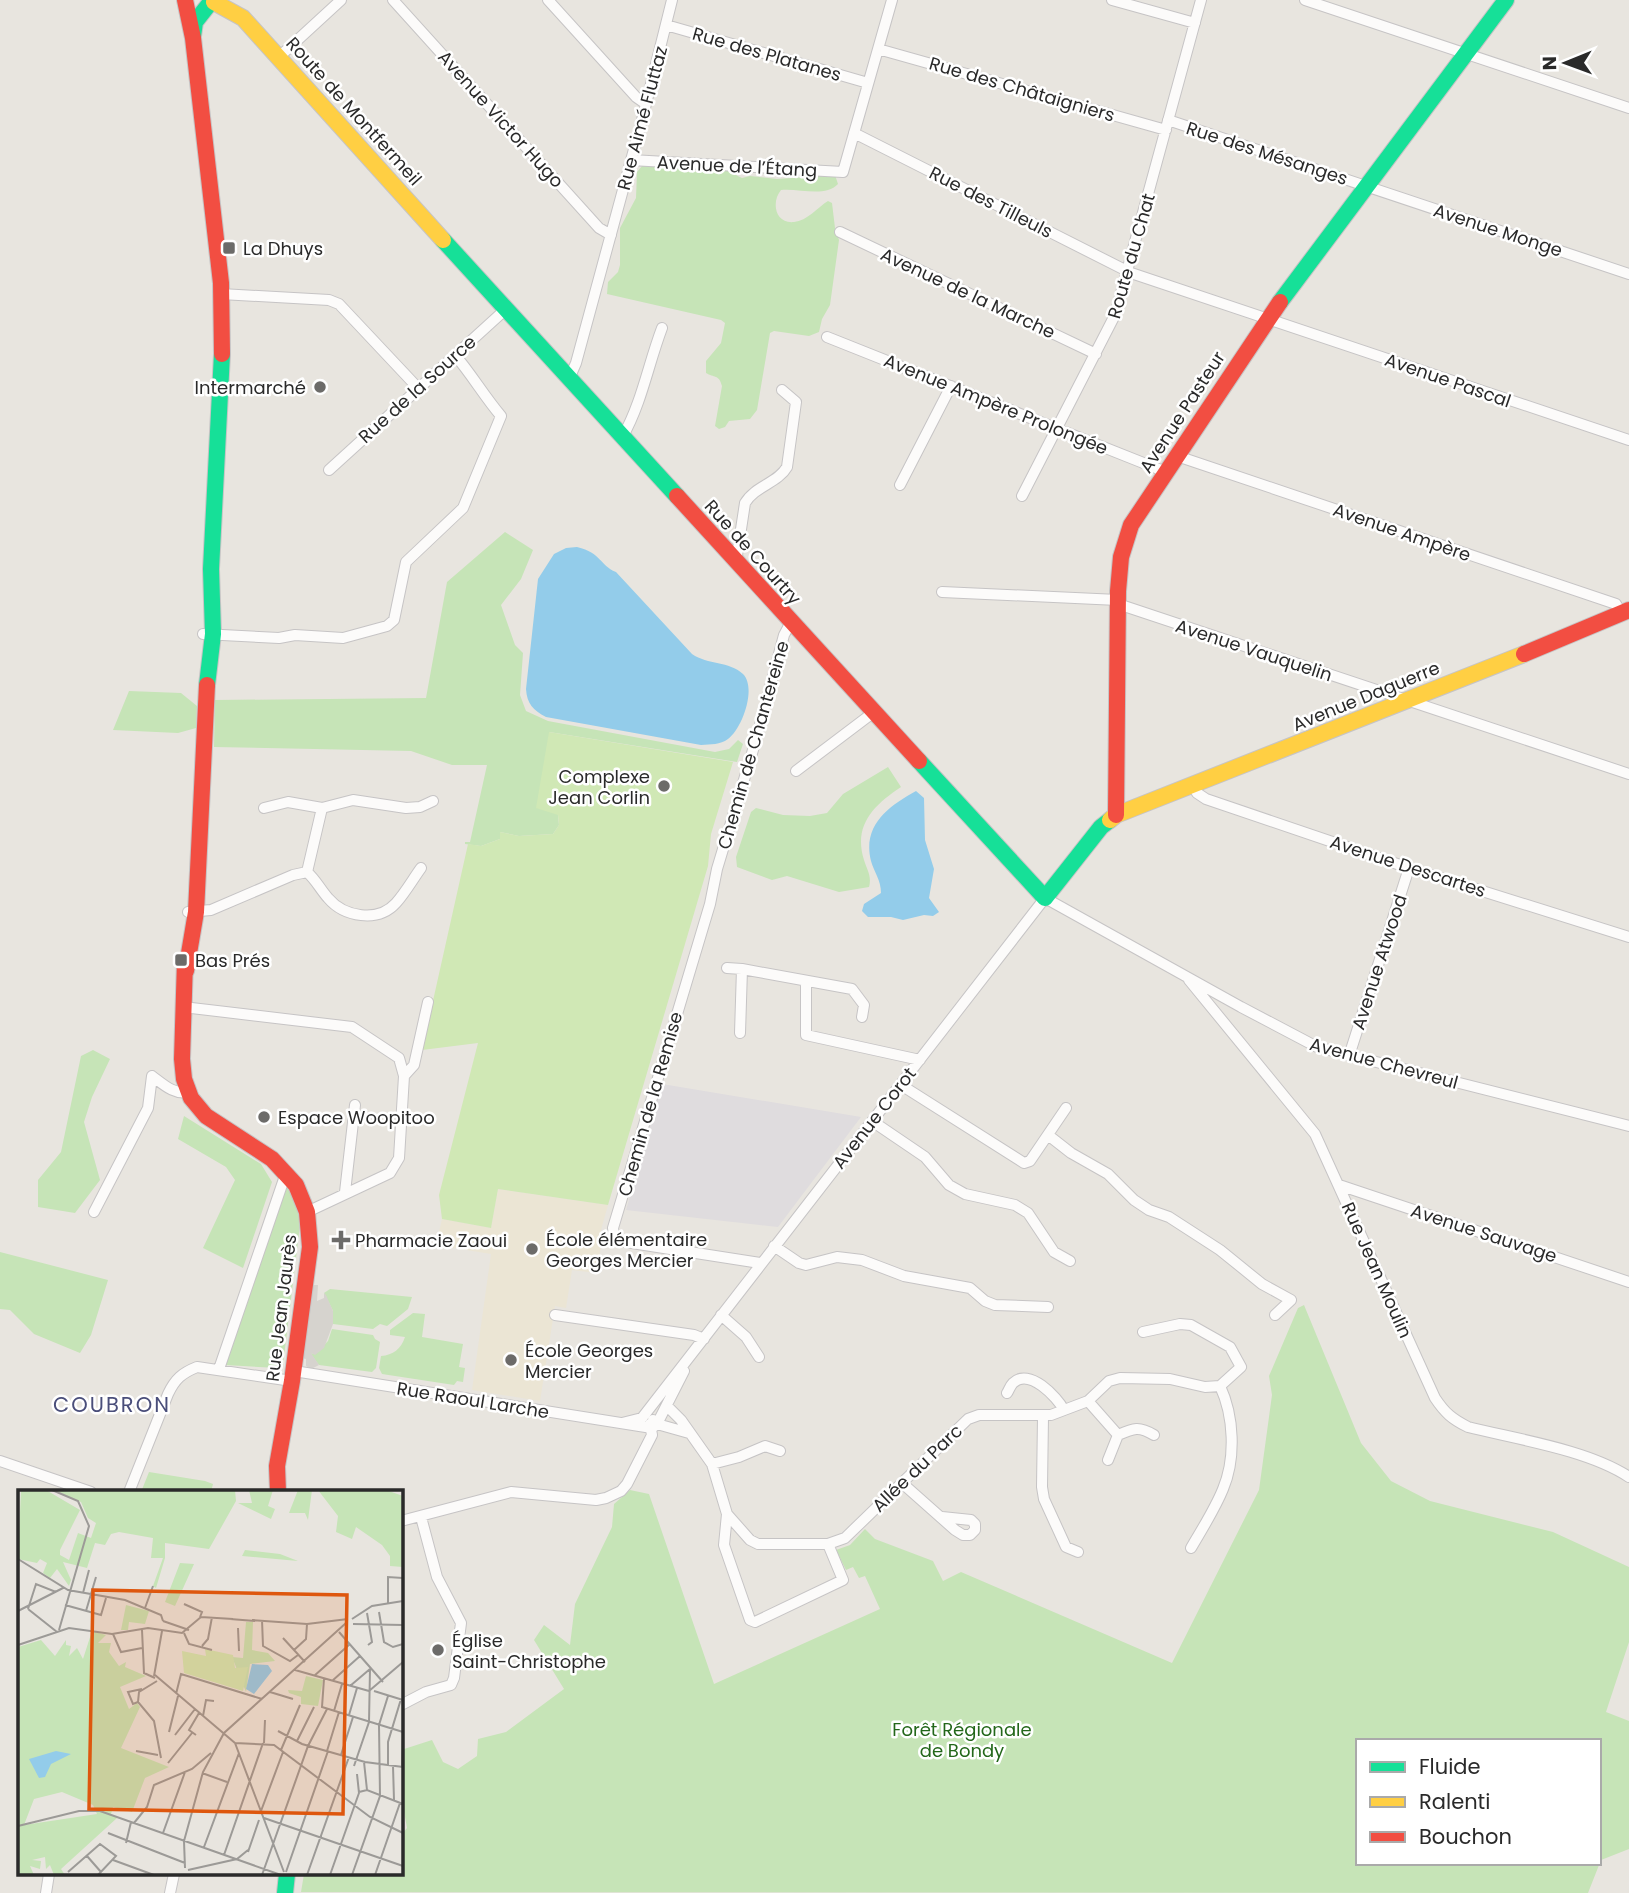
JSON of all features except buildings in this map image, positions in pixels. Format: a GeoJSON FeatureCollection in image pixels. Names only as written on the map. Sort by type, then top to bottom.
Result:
{"type":"FeatureCollection","features":[{"type":"Feature","properties":{"kind":"street","name":"Rue Jean Jaurès"},"geometry":{"type":"LineString","coordinates":[[185,0],[225,295],[228,350],[218,422],[197,844],[181,1059],[188,1091],[195,1104],[206,1116],[266,1154],[286,1173],[296,1185],[307,1212],[310,1247],[293,1376],[277,1466],[278,1490]]}},
{"type":"Feature","properties":{"kind":"street","name":"Route de Montfermeil"},"geometry":{"type":"LineString","coordinates":[[191,0],[214,2],[243,18],[435,229]]}},
{"type":"Feature","properties":{"kind":"street","name":"Route de Montfermeil"},"geometry":{"type":"LineString","coordinates":[[235,0],[243,18]]}},
{"type":"Feature","properties":{"kind":"street"},"geometry":{"type":"LineString","coordinates":[[279,57],[341,0]]}},
{"type":"Feature","properties":{"kind":"street","name":"Avenue Victor Hugo"},"geometry":{"type":"LineString","coordinates":[[393,0],[599,228],[611,235]]}},
{"type":"Feature","properties":{"kind":"street"},"geometry":{"type":"LineString","coordinates":[[548,0],[636,97],[646,104]]}},
{"type":"Feature","properties":{"kind":"street","name":"Rue Aimé Fluttaz"},"geometry":{"type":"LineString","coordinates":[[569,379],[576,363],[611,235],[672,0]]}},
{"type":"Feature","properties":{"kind":"street"},"geometry":{"type":"LineString","coordinates":[[854,133],[892,0]]}},
{"type":"Feature","properties":{"kind":"street"},"geometry":{"type":"LineString","coordinates":[[1112,0],[1195,23]]}},
{"type":"Feature","properties":{"kind":"street","name":"Route du Chat"},"geometry":{"type":"LineString","coordinates":[[1022,496],[1115,315],[1201,0]]}},
{"type":"Feature","properties":{"kind":"street"},"geometry":{"type":"LineString","coordinates":[[1305,0],[1629,108]]}},
{"type":"Feature","properties":{"kind":"street","name":"Avenue Pasteur"},"geometry":{"type":"LineString","coordinates":[[1116,815],[1118,602],[1126,536],[1130,525],[1267,319],[1506,0]]}},
{"type":"Feature","properties":{"kind":"street"},"geometry":{"type":"LineString","coordinates":[[192,38],[195,22],[214,2]]}},
{"type":"Feature","properties":{"kind":"street","name":"Rue des Platanes"},"geometry":{"type":"LineString","coordinates":[[666,25],[868,83]]}},
{"type":"Feature","properties":{"kind":"street","name":"Rue des Châtaigniers"},"geometry":{"type":"LineString","coordinates":[[878,49],[1167,125]]}},
{"type":"Feature","properties":{"kind":"street","name":"Rue des Mésanges"},"geometry":{"type":"LineString","coordinates":[[1167,125],[1366,186]]}},
{"type":"Feature","properties":{"kind":"street","name":"Avenue de l’Étang"},"geometry":{"type":"LineString","coordinates":[[631,160],[843,172],[854,133]]}},
{"type":"Feature","properties":{"kind":"street","name":"Rue des Tilleuls"},"geometry":{"type":"LineString","coordinates":[[854,133],[1128,271],[1267,319]]}},
{"type":"Feature","properties":{"kind":"street","name":"Avenue Monge"},"geometry":{"type":"LineString","coordinates":[[1366,186],[1629,274]]}},
{"type":"Feature","properties":{"kind":"street","name":"Rue de Courtry"},"geometry":{"type":"LineString","coordinates":[[435,229],[1045,898]]}},
{"type":"Feature","properties":{"kind":"street","name":"Avenue de la Marche"},"geometry":{"type":"LineString","coordinates":[[840,232],[1096,354]]}},
{"type":"Feature","properties":{"kind":"street"},"geometry":{"type":"LineString","coordinates":[[225,295],[330,300],[339,304],[418,388]]}},
{"type":"Feature","properties":{"kind":"street","name":"Rue de la Source"},"geometry":{"type":"LineString","coordinates":[[329,470],[506,309]]}},
{"type":"Feature","properties":{"kind":"street","name":"Avenue Pascal"},"geometry":{"type":"LineString","coordinates":[[1267,319],[1629,440]]}},
{"type":"Feature","properties":{"kind":"street"},"geometry":{"type":"LineString","coordinates":[[623,436],[647,379],[648,365],[662,328]]}},
{"type":"Feature","properties":{"kind":"street","name":"Avenue Ampère Prolongée"},"geometry":{"type":"LineString","coordinates":[[827,337],[1166,472]]}},
{"type":"Feature","properties":{"kind":"street"},"geometry":{"type":"LineString","coordinates":[[208,634],[343,638],[387,626],[394,620],[406,562],[463,508],[501,416],[478,389],[476,380],[455,355]]}},
{"type":"Feature","properties":{"kind":"street"},"geometry":{"type":"LineString","coordinates":[[901,485],[951,386]]}},
{"type":"Feature","properties":{"kind":"street"},"geometry":{"type":"LineString","coordinates":[[736,562],[745,503],[750,495],[783,474],[788,467],[796,402],[782,390]]}},
{"type":"Feature","properties":{"kind":"street","name":"Avenue Ampère"},"geometry":{"type":"LineString","coordinates":[[1177,456],[1616,604],[1626,612]]}},
{"type":"Feature","properties":{"kind":"street","name":"Avenue Vauquelin"},"geometry":{"type":"LineString","coordinates":[[942,592],[1118,602],[1629,774]]}},
{"type":"Feature","properties":{"kind":"street","name":"Avenue Daguerre"},"geometry":{"type":"LineString","coordinates":[[1116,815],[1626,612]]}},
{"type":"Feature","properties":{"kind":"street","name":"Chemin de Chantereine"},"geometry":{"type":"LineString","coordinates":[[717,869],[784,635],[791,622]]}},
{"type":"Feature","properties":{"kind":"street"},"geometry":{"type":"LineString","coordinates":[[796,771],[874,712]]}},
{"type":"Feature","properties":{"kind":"street","name":"Avenue Descartes"},"geometry":{"type":"LineString","coordinates":[[1193,786],[1197,793],[1206,799],[1409,868],[1629,937]]}},
{"type":"Feature","properties":{"kind":"street"},"geometry":{"type":"LineString","coordinates":[[264,808],[288,802],[322,808],[353,800],[406,808],[433,802]]}},
{"type":"Feature","properties":{"kind":"street"},"geometry":{"type":"LineString","coordinates":[[307,872],[322,808]]}},
{"type":"Feature","properties":{"kind":"street"},"geometry":{"type":"LineString","coordinates":[[1045,898],[1101,827],[1116,815]]}},
{"type":"Feature","properties":{"kind":"street"},"geometry":{"type":"LineString","coordinates":[[307,872],[339,907],[353,914],[367,916],[382,913],[394,905],[421,868]]}},
{"type":"Feature","properties":{"kind":"street","name":"Avenue Atwood"},"geometry":{"type":"LineString","coordinates":[[1349,1056],[1409,868]]}},
{"type":"Feature","properties":{"kind":"street","name":"Chemin de la Remise"},"geometry":{"type":"LineString","coordinates":[[717,869],[710,904],[613,1228],[614,1236],[619,1241],[760,1263]]}},
{"type":"Feature","properties":{"kind":"street"},"geometry":{"type":"LineString","coordinates":[[192,912],[211,910],[293,875],[307,872]]}},
{"type":"Feature","properties":{"kind":"street","name":"Avenue Chevreul"},"geometry":{"type":"LineString","coordinates":[[1045,898],[1317,1047],[1629,1126]]}},
{"type":"Feature","properties":{"kind":"street","name":"Avenue Corot"},"geometry":{"type":"LineString","coordinates":[[654,1426],[681,1376],[721,1315],[1045,898]]}},
{"type":"Feature","properties":{"kind":"street"},"geometry":{"type":"LineString","coordinates":[[727,968],[852,989],[864,1005],[862,1017]]}},
{"type":"Feature","properties":{"kind":"street"},"geometry":{"type":"LineString","coordinates":[[740,1034],[742,969]]}},
{"type":"Feature","properties":{"kind":"street","name":"Rue Jean Moulin"},"geometry":{"type":"LineString","coordinates":[[1185,975],[1315,1134],[1435,1398],[1444,1412],[1468,1427],[1586,1457],[1610,1465],[1629,1477]]}},
{"type":"Feature","properties":{"kind":"street"},"geometry":{"type":"LineString","coordinates":[[806,981],[806,1035],[920,1060]]}},
{"type":"Feature","properties":{"kind":"street"},"geometry":{"type":"LineString","coordinates":[[1209,1005],[1210,998],[1217,994]]}},
{"type":"Feature","properties":{"kind":"street"},"geometry":{"type":"LineString","coordinates":[[404,1076],[414,1065],[428,1002]]}},
{"type":"Feature","properties":{"kind":"street"},"geometry":{"type":"LineString","coordinates":[[183,1007],[352,1027],[399,1058],[404,1076],[399,1158],[390,1173],[307,1212]]}},
{"type":"Feature","properties":{"kind":"street"},"geometry":{"type":"LineString","coordinates":[[94,1212],[148,1108],[152,1076],[174,1091],[188,1091]]}},
{"type":"Feature","properties":{"kind":"street"},"geometry":{"type":"LineString","coordinates":[[901,1084],[1024,1163],[1030,1161],[1066,1108]]}},
{"type":"Feature","properties":{"kind":"street"},"geometry":{"type":"LineString","coordinates":[[345,1192],[355,1105]]}},
{"type":"Feature","properties":{"kind":"street"},"geometry":{"type":"LineString","coordinates":[[872,1121],[925,1157],[949,1185],[965,1194],[1015,1205],[1028,1213],[1054,1252],[1070,1261]]}},
{"type":"Feature","properties":{"kind":"street"},"geometry":{"type":"LineString","coordinates":[[1048,1135],[1071,1153],[1108,1174],[1134,1200],[1149,1210],[1169,1217],[1220,1250],[1262,1284],[1291,1300],[1275,1315]]}},
{"type":"Feature","properties":{"kind":"street"},"geometry":{"type":"LineString","coordinates":[[219,1369],[286,1173]]}},
{"type":"Feature","properties":{"kind":"street","name":"Avenue Sauvage"},"geometry":{"type":"LineString","coordinates":[[1339,1185],[1629,1282]]}},
{"type":"Feature","properties":{"kind":"street"},"geometry":{"type":"LineString","coordinates":[[774,1246],[806,1265],[837,1257],[862,1260],[904,1276],[970,1288],[985,1301],[995,1305],[1048,1307]]}},
{"type":"Feature","properties":{"kind":"street"},"geometry":{"type":"LineString","coordinates":[[555,1315],[694,1335],[704,1339]]}},
{"type":"Feature","properties":{"kind":"street"},"geometry":{"type":"LineString","coordinates":[[721,1315],[746,1337],[759,1357]]}},
{"type":"Feature","properties":{"kind":"street"},"geometry":{"type":"LineString","coordinates":[[1143,1332],[1180,1324],[1191,1325],[1230,1347],[1241,1367],[1220,1386],[1230,1417],[1231,1458],[1224,1489],[1191,1548]]}},
{"type":"Feature","properties":{"kind":"street","name":"Avenue Corot"},"geometry":{"type":"LineString","coordinates":[[642,1418],[704,1339]]}},
{"type":"Feature","properties":{"kind":"street","name":"Rue Raoul Larche"},"geometry":{"type":"LineString","coordinates":[[130,1490],[174,1381],[183,1372],[197,1367],[293,1376],[654,1426]]}},
{"type":"Feature","properties":{"kind":"street","name":"Allée du Parc"},"geometry":{"type":"LineString","coordinates":[[828,1544],[845,1538],[968,1419],[979,1415],[1043,1417],[1088,1401],[1109,1381],[1120,1378],[1170,1379],[1205,1387],[1220,1386]]}},
{"type":"Feature","properties":{"kind":"street"},"geometry":{"type":"LineString","coordinates":[[1007,1393],[1013,1383],[1020,1379],[1031,1379],[1057,1397],[1065,1410]]}},
{"type":"Feature","properties":{"kind":"street"},"geometry":{"type":"LineString","coordinates":[[402,1521],[511,1492],[606,1499],[621,1491],[627,1484],[652,1435],[654,1426],[651,1418],[663,1397],[664,1388]]}},
{"type":"Feature","properties":{"kind":"street"},"geometry":{"type":"LineString","coordinates":[[1088,1401],[1118,1435]]}},
{"type":"Feature","properties":{"kind":"street"},"geometry":{"type":"LineString","coordinates":[[667,1406],[712,1464],[723,1508],[750,1540],[758,1544],[828,1544],[843,1580],[755,1622],[750,1620],[724,1545],[727,1514]]}},
{"type":"Feature","properties":{"kind":"street"},"geometry":{"type":"LineString","coordinates":[[1043,1417],[1044,1499],[1066,1547],[1078,1552]]}},
{"type":"Feature","properties":{"kind":"street"},"geometry":{"type":"LineString","coordinates":[[622,1423],[642,1418],[654,1426],[689,1433]]}},
{"type":"Feature","properties":{"kind":"street"},"geometry":{"type":"LineString","coordinates":[[1108,1460],[1118,1435],[1142,1428],[1154,1436]]}},
{"type":"Feature","properties":{"kind":"street"},"geometry":{"type":"LineString","coordinates":[[712,1464],[765,1446],[780,1451]]}},
{"type":"Feature","properties":{"kind":"street"},"geometry":{"type":"LineString","coordinates":[[0,1461],[85,1490]]}},
{"type":"Feature","properties":{"kind":"street"},"geometry":{"type":"LineString","coordinates":[[902,1483],[942,1517]]}},
{"type":"Feature","properties":{"kind":"street"},"geometry":{"type":"LineString","coordinates":[[402,1704],[426,1692],[451,1685],[461,1623],[437,1577],[421,1517]]}},
{"type":"Feature","properties":{"kind":"shaded area"},"geometry":{"type":"Polygon","coordinates":[[[662,1084],[861,1117],[778,1227],[626,1210],[662,1084]]]}},
{"type":"Feature","properties":{"kind":"shaded area"},"geometry":{"type":"Polygon","coordinates":[[[498,1189],[608,1205],[599,1237],[602,1238],[597,1273],[572,1270],[566,1308],[555,1306],[540,1401],[472,1390],[491,1254],[436,1245],[442,1219],[491,1228],[498,1189]]]}},
{"type":"Feature","properties":{"kind":"shaded area"},"geometry":{"type":"Polygon","coordinates":[[[313,1285],[318,1285],[317,1301],[324,1298],[324,1293],[326,1295],[333,1311],[333,1324],[324,1348],[315,1355],[311,1353],[319,1365],[311,1369],[306,1366],[306,1359],[302,1358],[313,1285]]]}},
{"type":"Feature","properties":{"kind":"green space"},"geometry":{"type":"Polygon","coordinates":[[[642,166],[679,168],[689,172],[726,170],[742,178],[750,176],[777,179],[835,175],[838,184],[826,191],[781,190],[776,200],[779,216],[788,222],[803,219],[828,201],[832,203],[839,240],[830,305],[822,319],[819,332],[809,336],[774,331],[770,333],[757,410],[750,419],[729,421],[725,427],[719,429],[715,426],[722,386],[718,378],[706,373],[706,361],[721,343],[725,323],[607,294],[608,282],[618,272],[620,265],[620,228],[636,198],[637,172],[642,166]]]}},
{"type":"Feature","properties":{"kind":"green space"},"geometry":{"type":"Polygon","coordinates":[[[505,532],[533,550],[521,579],[501,605],[515,645],[523,653],[520,695],[526,711],[548,721],[715,752],[729,749],[738,740],[743,744],[737,762],[549,732],[559,825],[553,834],[519,836],[500,832],[500,839],[481,846],[465,842],[470,842],[487,765],[452,765],[411,751],[214,747],[215,700],[426,698],[447,582],[505,532]]]}},
{"type":"Feature","properties":{"kind":"green space"},"geometry":{"type":"Polygon","coordinates":[[[129,691],[181,693],[197,706],[196,728],[178,733],[113,730],[129,691]]]}},
{"type":"Feature","properties":{"kind":"green space"},"geometry":{"type":"Polygon","coordinates":[[[549,732],[733,762],[711,834],[708,866],[608,1205],[498,1189],[491,1228],[442,1219],[439,1195],[478,1043],[422,1050],[468,844],[481,846],[500,839],[500,832],[519,836],[553,834],[559,825],[558,815],[536,808],[549,732]]]}},
{"type":"Feature","properties":{"kind":"green space"},"geometry":{"type":"Polygon","coordinates":[[[888,767],[901,787],[882,801],[864,826],[861,848],[870,876],[869,887],[839,892],[787,876],[772,880],[737,867],[736,857],[751,812],[756,808],[783,815],[810,816],[827,813],[843,794],[888,767]]]}},
{"type":"Feature","properties":{"kind":"green space"},"geometry":{"type":"Polygon","coordinates":[[[93,1050],[110,1059],[92,1097],[84,1122],[100,1180],[75,1213],[38,1207],[38,1180],[61,1152],[81,1056],[93,1050]]]}},
{"type":"Feature","properties":{"kind":"green space"},"geometry":{"type":"Polygon","coordinates":[[[184,1116],[261,1164],[272,1182],[243,1268],[203,1248],[235,1180],[226,1167],[178,1139],[184,1116]]]}},
{"type":"Feature","properties":{"kind":"green space"},"geometry":{"type":"Polygon","coordinates":[[[287,1187],[300,1212],[300,1225],[283,1365],[278,1368],[225,1365],[287,1187]]]}},
{"type":"Feature","properties":{"kind":"green space"},"geometry":{"type":"Polygon","coordinates":[[[0,1252],[108,1280],[91,1335],[80,1353],[34,1334],[10,1310],[0,1309],[0,1252]]]}},
{"type":"Feature","properties":{"kind":"green space"},"geometry":{"type":"Polygon","coordinates":[[[330,1289],[412,1297],[408,1309],[387,1326],[380,1324],[373,1329],[333,1324],[333,1311],[324,1293],[330,1289]]]}},
{"type":"Feature","properties":{"kind":"green space","name":"Forêt Régionale de Bondy"},"geometry":{"type":"Polygon","coordinates":[[[1304,1305],[1361,1443],[1391,1481],[1430,1501],[1553,1532],[1629,1567],[1629,1642],[1606,1712],[1629,1721],[1629,1849],[1601,1860],[1601,1739],[1356,1739],[1356,1865],[1599,1865],[1588,1893],[301,1892],[304,1876],[402,1876],[402,1834],[407,1828],[402,1800],[402,1750],[432,1740],[443,1762],[458,1769],[477,1756],[478,1739],[506,1732],[564,1689],[534,1640],[544,1625],[570,1645],[575,1604],[612,1527],[614,1504],[630,1490],[649,1494],[714,1684],[880,1609],[865,1576],[859,1578],[853,1567],[846,1570],[836,1550],[850,1545],[865,1529],[875,1539],[933,1561],[943,1581],[961,1572],[1172,1663],[1259,1490],[1272,1395],[1269,1376],[1298,1308],[1304,1305]]]}},
{"type":"Feature","properties":{"kind":"green space"},"geometry":{"type":"Polygon","coordinates":[[[413,1313],[425,1314],[422,1337],[463,1344],[459,1367],[465,1368],[463,1382],[457,1381],[454,1385],[382,1374],[379,1368],[381,1356],[396,1351],[405,1337],[390,1335],[390,1330],[413,1313]]]}},
{"type":"Feature","properties":{"kind":"green space"},"geometry":{"type":"Polygon","coordinates":[[[332,1329],[373,1335],[380,1342],[376,1368],[372,1372],[319,1365],[310,1353],[315,1354],[328,1341],[332,1329]]]}},
{"type":"Feature","properties":{"kind":"green space"},"geometry":{"type":"Polygon","coordinates":[[[149,1472],[213,1484],[212,1490],[142,1490],[149,1472]]]}},
{"type":"Feature","properties":{"kind":"water"},"geometry":{"type":"Polygon","coordinates":[[[577,547],[591,552],[616,572],[692,654],[731,667],[743,674],[749,689],[746,708],[738,727],[728,739],[701,745],[546,717],[532,706],[526,689],[538,579],[554,554],[566,548],[577,547]]]}},
{"type":"Feature","properties":{"kind":"water"},"geometry":{"type":"Polygon","coordinates":[[[916,791],[924,798],[925,840],[934,869],[929,898],[939,912],[933,916],[924,915],[903,920],[868,917],[862,911],[864,904],[881,893],[871,861],[870,837],[880,818],[888,810],[916,791]]]}},
{"type":"Feature","properties":{"kind":"traffic: fast"},"geometry":{"type":"LineString","coordinates":[[1280,302],[1506,0]]}},
{"type":"Feature","properties":{"kind":"traffic: fast"},"geometry":{"type":"LineString","coordinates":[[193,36],[195,22],[210,3]]}},
{"type":"Feature","properties":{"kind":"traffic: fast"},"geometry":{"type":"LineString","coordinates":[[443,240],[677,496]]}},
{"type":"Feature","properties":{"kind":"traffic: fast"},"geometry":{"type":"LineString","coordinates":[[207,685],[213,634],[211,569],[222,354]]}},
{"type":"Feature","properties":{"kind":"traffic: fast"},"geometry":{"type":"LineString","coordinates":[[919,761],[1045,898],[1101,827],[1110,820]]}},
{"type":"Feature","properties":{"kind":"traffic: fast"},"geometry":{"type":"LineString","coordinates":[[285,1893],[287,1876]]}},
{"type":"Feature","properties":{"kind":"traffic: slow"},"geometry":{"type":"LineString","coordinates":[[214,2],[243,18],[443,240]]}},
{"type":"Feature","properties":{"kind":"traffic: slow"},"geometry":{"type":"LineString","coordinates":[[1110,820],[1116,815],[1524,654]]}},
{"type":"Feature","properties":{"kind":"traffic: jam"},"geometry":{"type":"LineString","coordinates":[[185,0],[193,38],[221,283],[222,354]]}},
{"type":"Feature","properties":{"kind":"traffic: jam"},"geometry":{"type":"LineString","coordinates":[[1116,815],[1118,591],[1121,557],[1131,525],[1280,302]]}},
{"type":"Feature","properties":{"kind":"traffic: jam"},"geometry":{"type":"LineString","coordinates":[[677,496],[919,761]]}},
{"type":"Feature","properties":{"kind":"traffic: jam"},"geometry":{"type":"LineString","coordinates":[[1524,654],[1629,610]]}},
{"type":"Feature","properties":{"kind":"traffic: jam"},"geometry":{"type":"LineString","coordinates":[[186,971],[196,912],[207,685]]}},
{"type":"Feature","properties":{"kind":"traffic: jam"},"geometry":{"type":"LineString","coordinates":[[185,961],[182,1059],[184,1079],[191,1098],[206,1116],[272,1159],[296,1185],[307,1212],[310,1247],[292,1381],[277,1466],[278,1490]]}},
{"type":"Feature","properties":{"kind":"place","name":"La Dhuys"},"geometry":{"type":"Point","coordinates":[229,248]}},
{"type":"Feature","properties":{"kind":"place","name":"Intermarché"},"geometry":{"type":"Point","coordinates":[320,387]}},
{"type":"Feature","properties":{"kind":"place","name":"Complexe Jean Corlin"},"geometry":{"type":"Point","coordinates":[664,786]}},
{"type":"Feature","properties":{"kind":"place","name":"Bas Prés"},"geometry":{"type":"Point","coordinates":[181,960]}},
{"type":"Feature","properties":{"kind":"place","name":"Espace Woopitoo"},"geometry":{"type":"Point","coordinates":[264,1117]}},
{"type":"Feature","properties":{"kind":"place","name":"Pharmacie Zaoui"},"geometry":{"type":"Point","coordinates":[341,1240]}},
{"type":"Feature","properties":{"kind":"place","name":"École élémentaire Georges Mercier"},"geometry":{"type":"Point","coordinates":[532,1249]}},
{"type":"Feature","properties":{"kind":"place","name":"École Georges Mercier"},"geometry":{"type":"Point","coordinates":[511,1360]}},
{"type":"Feature","properties":{"kind":"place","name":"Église Saint-Christophe"},"geometry":{"type":"Point","coordinates":[438,1650]}},
{"type":"Feature","properties":{"kind":"district","name":"COUBRON"},"geometry":{"type":"Point","coordinates":[112,1404]}}]}
